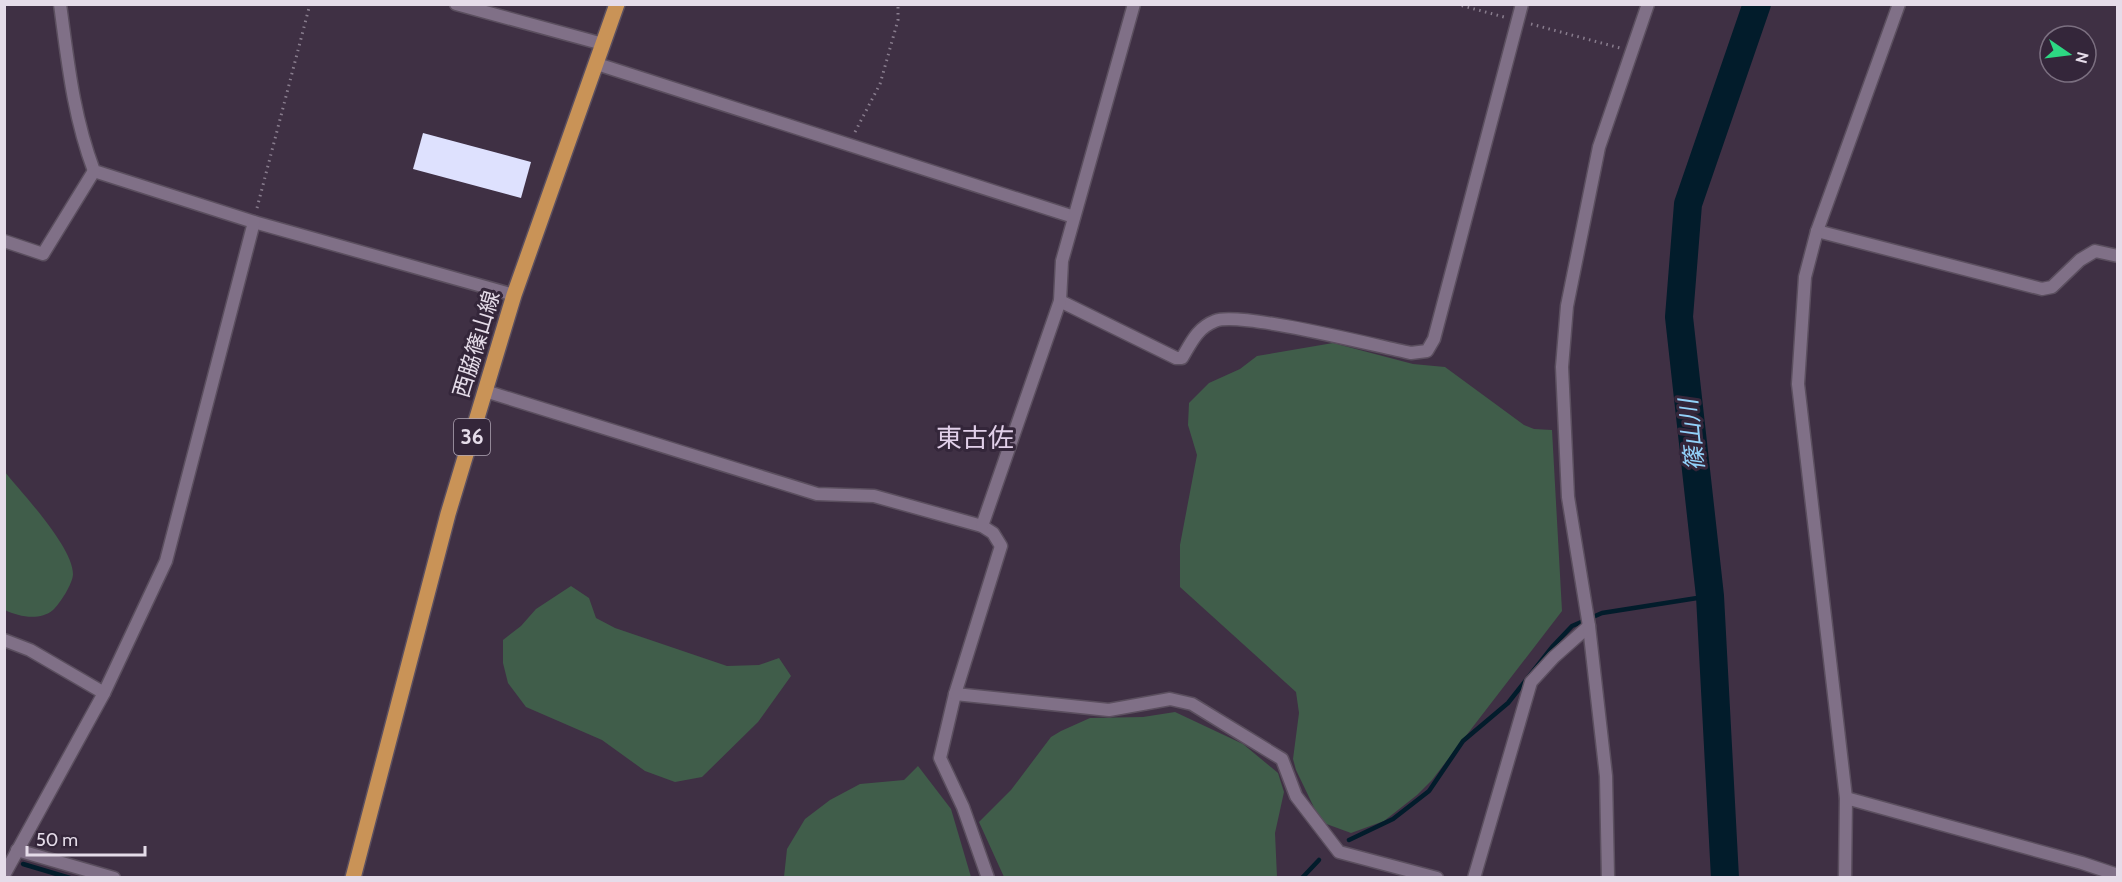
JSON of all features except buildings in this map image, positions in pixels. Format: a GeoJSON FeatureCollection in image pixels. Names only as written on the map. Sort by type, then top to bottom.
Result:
{"type":"FeatureCollection","features":[{"type":"Feature","properties":{"kind":"main road","name":"西脇篠山線"},"geometry":{"type":"LineString","coordinates":[[352,878],[448,514],[485,391],[514,296],[617,4]]}},
{"type":"Feature","properties":{"kind":"street"},"geometry":{"type":"LineString","coordinates":[[60,4],[73,102],[84,145],[94,171]]}},
{"type":"Feature","properties":{"kind":"street"},"geometry":{"type":"LineString","coordinates":[[456,4],[603,44]]}},
{"type":"Feature","properties":{"kind":"street"},"geometry":{"type":"LineString","coordinates":[[982,526],[1060,301],[1062,261],[1134,4]]}},
{"type":"Feature","properties":{"kind":"street"},"geometry":{"type":"LineString","coordinates":[[1060,301],[1176,358],[1182,358],[1198,331],[1217,320],[1253,321],[1411,353],[1427,351],[1434,339],[1522,4]]}},
{"type":"Feature","properties":{"kind":"street"},"geometry":{"type":"LineString","coordinates":[[1608,878],[1606,776],[1589,626],[1568,497],[1562,367],[1567,306],[1599,147],[1648,4]]}},
{"type":"Feature","properties":{"kind":"street"},"geometry":{"type":"LineString","coordinates":[[1845,878],[1846,798],[1798,384],[1805,277],[1817,231],[1899,4]]}},
{"type":"Feature","properties":{"kind":"street"},"geometry":{"type":"LineString","coordinates":[[597,64],[1074,218]]}},
{"type":"Feature","properties":{"kind":"street"},"geometry":{"type":"LineString","coordinates":[[94,171],[254,222],[514,296]]}},
{"type":"Feature","properties":{"kind":"street"},"geometry":{"type":"LineString","coordinates":[[4,242],[43,254],[94,171]]}},
{"type":"Feature","properties":{"kind":"street"},"geometry":{"type":"LineString","coordinates":[[4,875],[104,693],[166,561],[254,222]]}},
{"type":"Feature","properties":{"kind":"street"},"geometry":{"type":"LineString","coordinates":[[1817,231],[2042,288],[2052,287],[2080,260],[2095,251],[2118,256]]}},
{"type":"Feature","properties":{"kind":"street"},"geometry":{"type":"LineString","coordinates":[[485,391],[817,494],[874,496],[982,526],[993,533],[1001,546],[956,694],[940,758],[963,807],[988,878]]}},
{"type":"Feature","properties":{"kind":"street"},"geometry":{"type":"LineString","coordinates":[[1474,878],[1532,682],[1554,657],[1589,626]]}},
{"type":"Feature","properties":{"kind":"street"},"geometry":{"type":"LineString","coordinates":[[4,640],[30,650],[104,693]]}},
{"type":"Feature","properties":{"kind":"street"},"geometry":{"type":"LineString","coordinates":[[956,694],[1109,710],[1170,699],[1192,704],[1282,759],[1296,796],[1339,852],[1437,878]]}},
{"type":"Feature","properties":{"kind":"street"},"geometry":{"type":"LineString","coordinates":[[1846,798],[2118,875]]}},
{"type":"Feature","properties":{"kind":"street"},"geometry":{"type":"LineString","coordinates":[[17,850],[114,878]]}},
{"type":"Feature","properties":{"kind":"path"},"geometry":{"type":"LineString","coordinates":[[254,222],[310,4]]}},
{"type":"Feature","properties":{"kind":"path"},"geometry":{"type":"LineString","coordinates":[[849,144],[880,84],[898,20],[898,4]]}},
{"type":"Feature","properties":{"kind":"path"},"geometry":{"type":"LineString","coordinates":[[1456,4],[1631,51]]}},
{"type":"Feature","properties":{"kind":"green space"},"geometry":{"type":"Polygon","coordinates":[[[1333,343],[1413,364],[1445,367],[1524,425],[1534,429],[1552,430],[1562,611],[1432,780],[1384,821],[1351,833],[1321,822],[1296,770],[1293,759],[1299,713],[1296,692],[1180,587],[1180,545],[1197,455],[1188,425],[1189,403],[1209,383],[1240,369],[1257,356],[1333,343]]]}},
{"type":"Feature","properties":{"kind":"green space"},"geometry":{"type":"Polygon","coordinates":[[[4,471],[56,535],[71,563],[73,574],[66,593],[53,610],[42,616],[23,616],[5,610],[4,471]]]}},
{"type":"Feature","properties":{"kind":"green space"},"geometry":{"type":"Polygon","coordinates":[[[571,586],[589,598],[596,618],[615,628],[727,666],[759,665],[779,658],[791,676],[758,722],[702,777],[675,782],[645,771],[602,740],[526,707],[508,683],[503,663],[503,640],[521,626],[536,609],[571,586]]]}},
{"type":"Feature","properties":{"kind":"green space"},"geometry":{"type":"Polygon","coordinates":[[[1175,712],[1243,744],[1278,773],[1284,792],[1275,833],[1277,877],[1004,877],[979,822],[1011,790],[1051,737],[1090,718],[1143,717],[1175,712]]]}},
{"type":"Feature","properties":{"kind":"green space"},"geometry":{"type":"Polygon","coordinates":[[[918,766],[951,809],[971,877],[784,877],[787,849],[805,819],[830,800],[860,784],[904,780],[918,766]]]}},
{"type":"Feature","properties":{"kind":"waterway","name":"篠山川"},"geometry":{"type":"LineString","coordinates":[[1725,878],[1710,596],[1679,317],[1688,204],[1757,4]]}},
{"type":"Feature","properties":{"kind":"waterway"},"geometry":{"type":"LineString","coordinates":[[1349,840],[1393,819],[1429,791],[1463,741],[1508,703],[1553,646],[1572,626],[1602,613],[1710,596]]}},
{"type":"Feature","properties":{"kind":"waterway"},"geometry":{"type":"LineString","coordinates":[[1302,878],[1319,860]]}},
{"type":"Feature","properties":{"kind":"waterway"},"geometry":{"type":"LineString","coordinates":[[23,864],[70,878]]}},
{"type":"Feature","properties":{"kind":"district","name":"東古佐"},"geometry":{"type":"Point","coordinates":[975,438]}}]}
